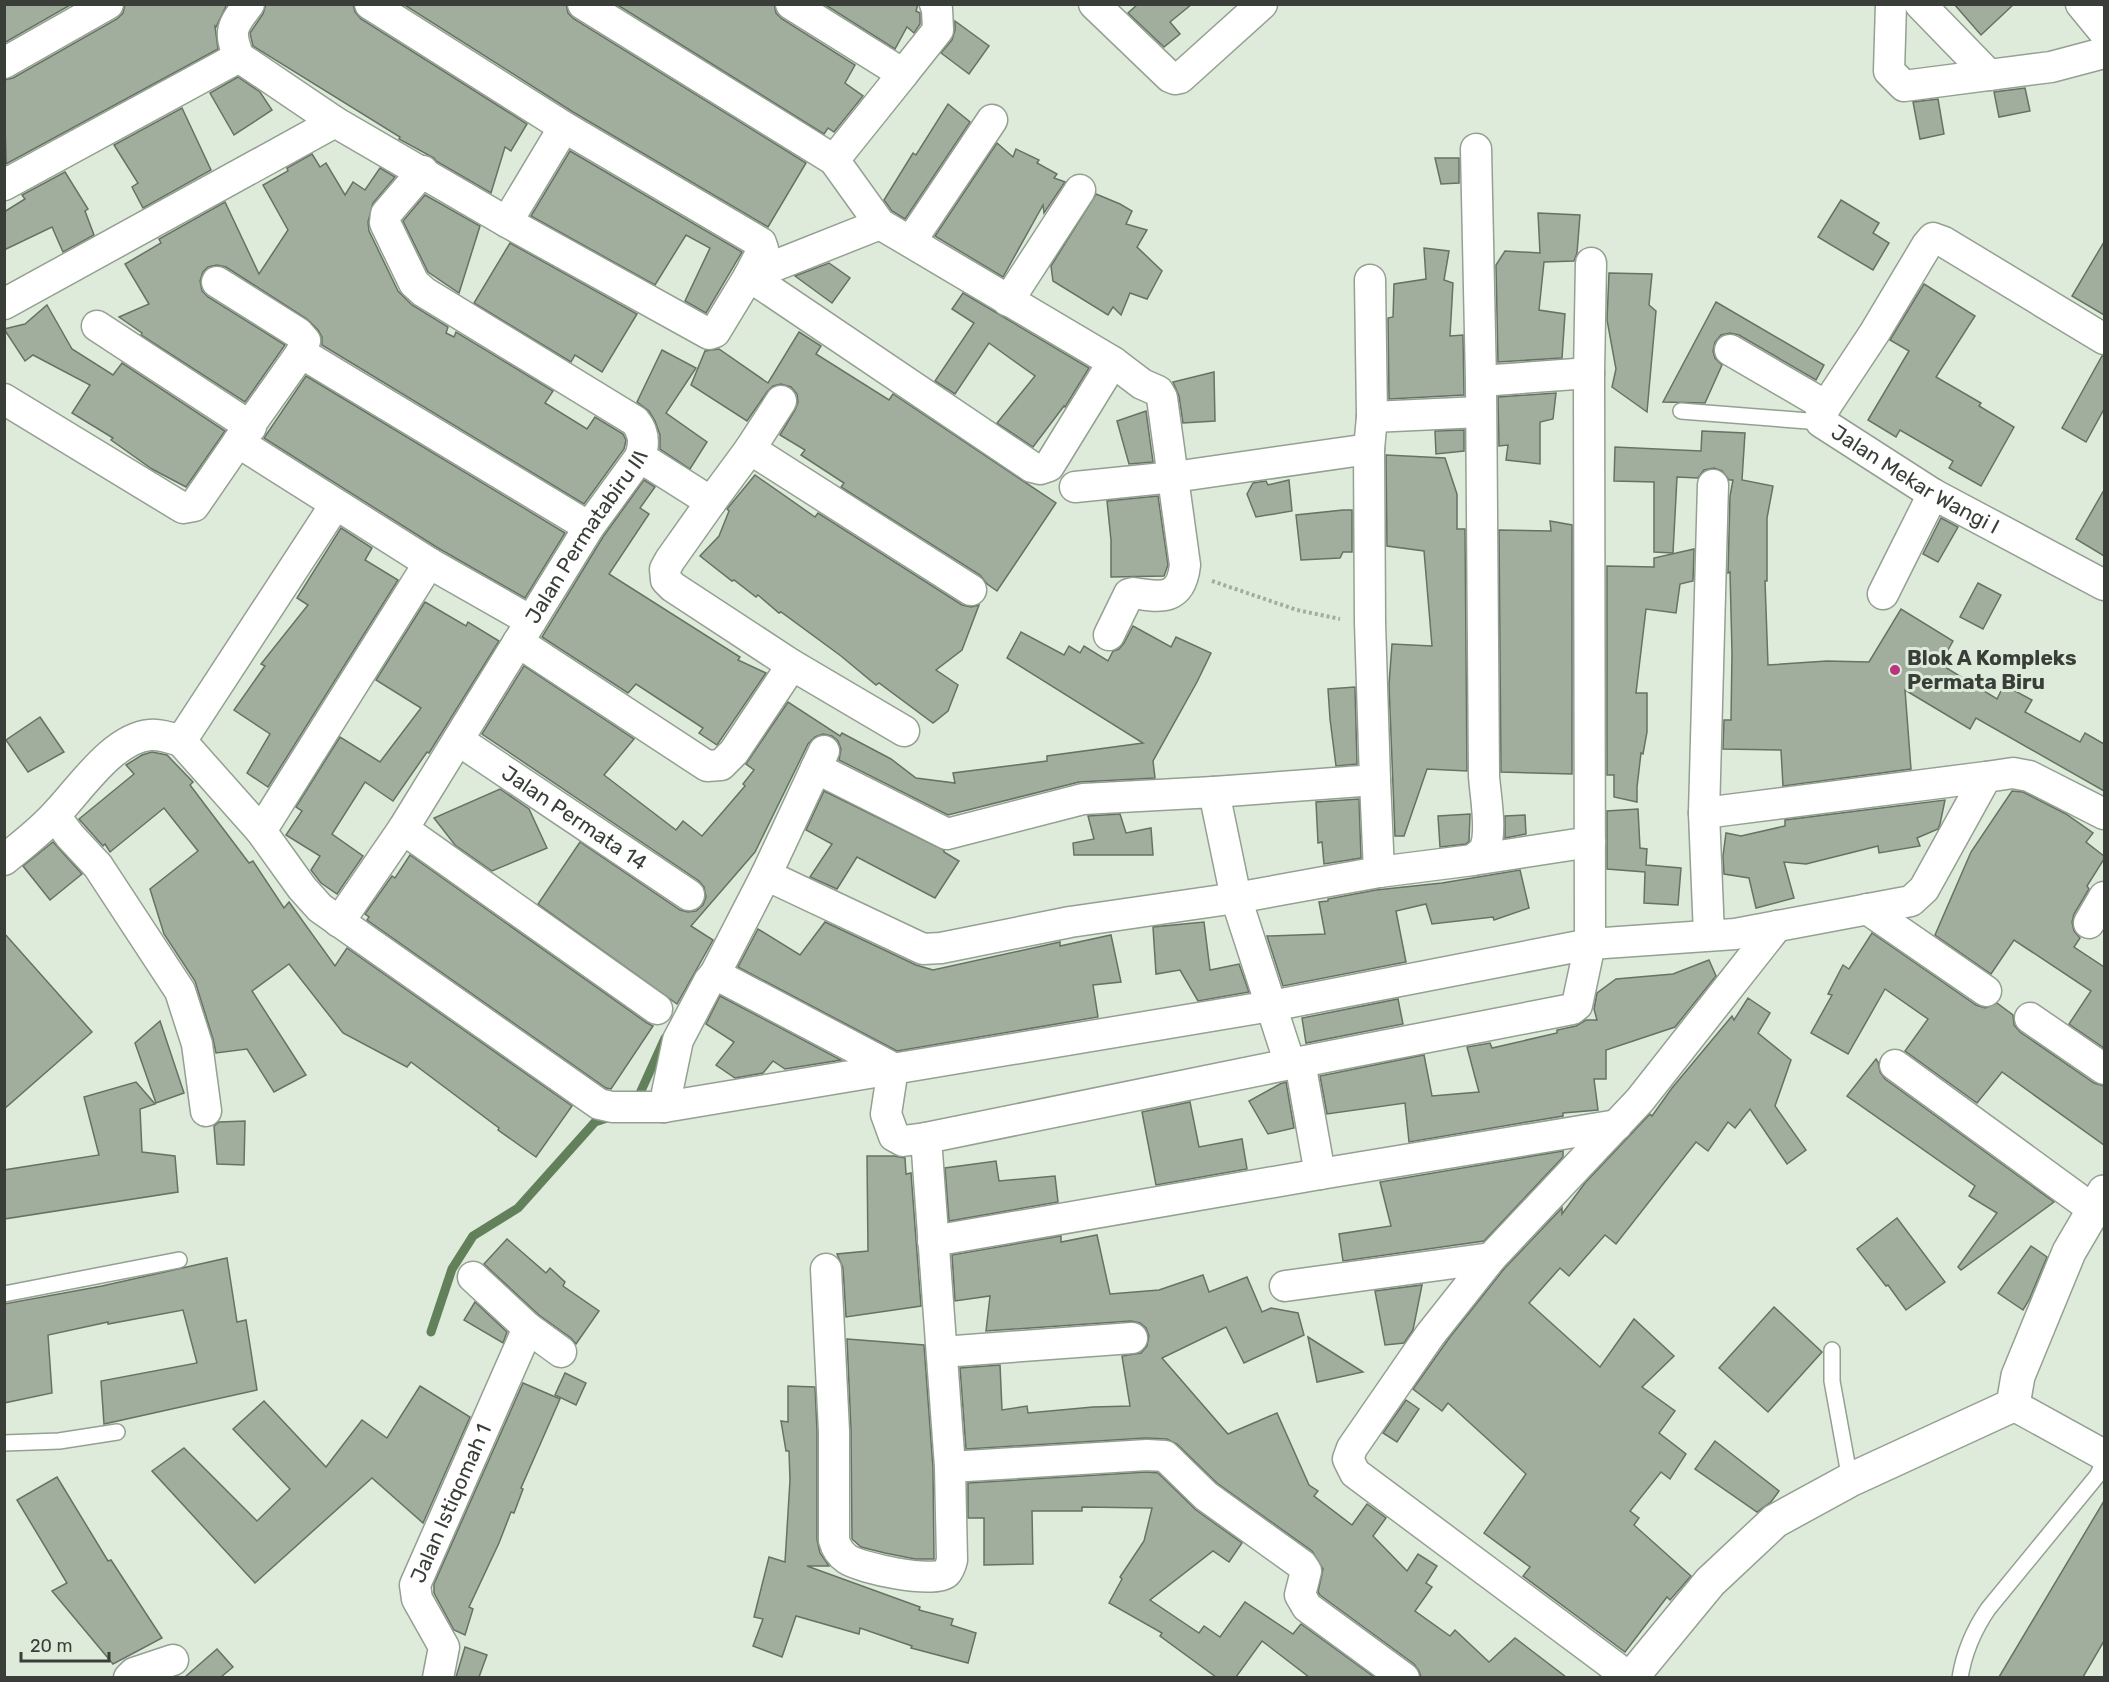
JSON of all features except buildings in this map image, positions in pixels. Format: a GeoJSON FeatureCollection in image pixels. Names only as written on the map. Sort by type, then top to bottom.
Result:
{"type":"FeatureCollection","features":[{"type":"Feature","properties":{"kind":"street"},"geometry":{"type":"LineString","coordinates":[[4,63],[108,4]]}},
{"type":"Feature","properties":{"kind":"street"},"geometry":{"type":"LineString","coordinates":[[249,4],[235,23],[232,39],[239,57],[335,122],[423,171],[507,222],[709,334],[715,332],[750,276],[763,249],[761,243],[564,127],[370,4]]}},
{"type":"Feature","properties":{"kind":"street"},"geometry":{"type":"LineString","coordinates":[[583,4],[834,159],[880,224],[1113,362],[1142,384],[1158,391],[1174,477],[1184,572],[1180,587],[1165,595],[1129,594],[1109,635]]}},
{"type":"Feature","properties":{"kind":"street"},"geometry":{"type":"LineString","coordinates":[[791,4],[903,74]]}},
{"type":"Feature","properties":{"kind":"street"},"geometry":{"type":"LineString","coordinates":[[834,159],[938,30],[935,4]]}},
{"type":"Feature","properties":{"kind":"street"},"geometry":{"type":"LineString","coordinates":[[1094,4],[1170,77],[1175,79],[1180,78],[1256,6]]}},
{"type":"Feature","properties":{"kind":"street"},"geometry":{"type":"LineString","coordinates":[[1891,4],[1889,71],[1904,86],[2051,67],[2100,54],[2104,50]]}},
{"type":"Feature","properties":{"kind":"street"},"geometry":{"type":"LineString","coordinates":[[1920,4],[1989,75]]}},
{"type":"Feature","properties":{"kind":"street"},"geometry":{"type":"LineString","coordinates":[[2081,4],[2104,32]]}},
{"type":"Feature","properties":{"kind":"street"},"geometry":{"type":"LineString","coordinates":[[4,185],[239,57]]}},
{"type":"Feature","properties":{"kind":"street"},"geometry":{"type":"LineString","coordinates":[[911,242],[992,120]]}},
{"type":"Feature","properties":{"kind":"street"},"geometry":{"type":"LineString","coordinates":[[4,304],[335,122]]}},
{"type":"Feature","properties":{"kind":"street"},"geometry":{"type":"LineString","coordinates":[[507,222],[564,127]]}},
{"type":"Feature","properties":{"kind":"street"},"geometry":{"type":"LineString","coordinates":[[1473,860],[1484,850],[1487,832],[1484,776],[1481,381],[1476,149]]}},
{"type":"Feature","properties":{"kind":"street","name":"Jalan Permatabiru III"},"geometry":{"type":"LineString","coordinates":[[339,922],[403,829],[589,527],[640,457],[644,447],[641,428],[635,421],[424,292],[414,283],[385,223],[385,218],[423,171]]}},
{"type":"Feature","properties":{"kind":"street"},"geometry":{"type":"LineString","coordinates":[[1008,301],[1080,190]]}},
{"type":"Feature","properties":{"kind":"street"},"geometry":{"type":"LineString","coordinates":[[750,276],[880,224]]}},
{"type":"Feature","properties":{"kind":"street","name":"Jalan Mekar Wangi I"},"geometry":{"type":"LineString","coordinates":[[2104,339],[1944,242],[1933,238],[1824,414],[1933,494],[2104,585]]}},
{"type":"Feature","properties":{"kind":"street"},"geometry":{"type":"LineString","coordinates":[[893,1068],[886,1114],[894,1136],[903,1140],[926,1138],[1572,1009],[1577,1005],[1590,944],[1589,373],[1591,263]]}},
{"type":"Feature","properties":{"kind":"street"},"geometry":{"type":"LineString","coordinates":[[750,276],[1032,467],[1040,469],[1049,466],[1113,362]]}},
{"type":"Feature","properties":{"kind":"street"},"geometry":{"type":"LineString","coordinates":[[1370,280],[1372,417],[1369,449],[1370,623],[1379,872]]}},
{"type":"Feature","properties":{"kind":"street"},"geometry":{"type":"LineString","coordinates":[[4,399],[183,508],[194,506],[301,353],[305,341],[298,333],[217,282]]}},
{"type":"Feature","properties":{"kind":"street"},"geometry":{"type":"LineString","coordinates":[[97,326],[244,434],[335,505],[429,563],[707,766],[721,765],[734,752],[792,665]]}},
{"type":"Feature","properties":{"kind":"street"},"geometry":{"type":"LineString","coordinates":[[1730,351],[1824,414]]}},
{"type":"Feature","properties":{"kind":"street"},"geometry":{"type":"LineString","coordinates":[[301,353],[589,527]]}},
{"type":"Feature","properties":{"kind":"street"},"geometry":{"type":"LineString","coordinates":[[1481,381],[1589,373]]}},
{"type":"Feature","properties":{"kind":"street"},"geometry":{"type":"LineString","coordinates":[[781,401],[750,449],[670,560],[665,569],[666,580],[792,665],[904,731]]}},
{"type":"Feature","properties":{"kind":"street"},"geometry":{"type":"LineString","coordinates":[[1372,417],[1480,412]]}},
{"type":"Feature","properties":{"kind":"street"},"geometry":{"type":"LineString","coordinates":[[750,449],[971,590]]}},
{"type":"Feature","properties":{"kind":"street"},"geometry":{"type":"LineString","coordinates":[[1075,487],[1174,477],[1369,449]]}},
{"type":"Feature","properties":{"kind":"street"},"geometry":{"type":"LineString","coordinates":[[640,457],[711,502]]}},
{"type":"Feature","properties":{"kind":"street"},"geometry":{"type":"LineString","coordinates":[[1709,935],[1704,813],[1713,485]]}},
{"type":"Feature","properties":{"kind":"street"},"geometry":{"type":"LineString","coordinates":[[1883,594],[1933,494]]}},
{"type":"Feature","properties":{"kind":"street"},"geometry":{"type":"LineString","coordinates":[[181,741],[335,505]]}},
{"type":"Feature","properties":{"kind":"street"},"geometry":{"type":"LineString","coordinates":[[261,831],[429,563]]}},
{"type":"Feature","properties":{"kind":"street"},"geometry":{"type":"LineString","coordinates":[[4,860],[55,816],[113,752],[130,741],[149,735],[181,741],[261,831],[302,888],[320,908],[586,1097],[599,1104],[612,1107],[664,1107],[1271,1006],[1590,944],[1735,934],[1911,901],[1924,889],[1986,777]]}},
{"type":"Feature","properties":{"kind":"street","name":"Jalan Permata 14"},"geometry":{"type":"LineString","coordinates":[[458,740],[689,895]]}},
{"type":"Feature","properties":{"kind":"street"},"geometry":{"type":"LineString","coordinates":[[664,1107],[678,1040],[766,875],[820,760],[947,834],[1083,799],[1375,780]]}},
{"type":"Feature","properties":{"kind":"street"},"geometry":{"type":"LineString","coordinates":[[1704,813],[2013,772],[2029,776],[2104,814]]}},
{"type":"Feature","properties":{"kind":"street"},"geometry":{"type":"LineString","coordinates":[[1214,792],[1236,898],[1271,1006],[1295,1063],[1320,1174]]}},
{"type":"Feature","properties":{"kind":"street"},"geometry":{"type":"LineString","coordinates":[[55,816],[98,866],[180,992],[197,1044],[206,1111]]}},
{"type":"Feature","properties":{"kind":"street"},"geometry":{"type":"LineString","coordinates":[[403,829],[657,1009]]}},
{"type":"Feature","properties":{"kind":"street"},"geometry":{"type":"LineString","coordinates":[[766,875],[923,949],[941,948],[1070,922],[1236,898],[1379,872],[1590,842]]}},
{"type":"Feature","properties":{"kind":"street"},"geometry":{"type":"LineString","coordinates":[[2089,923],[2104,897]]}},
{"type":"Feature","properties":{"kind":"street"},"geometry":{"type":"LineString","coordinates":[[1867,909],[1986,991]]}},
{"type":"Feature","properties":{"kind":"street"},"geometry":{"type":"LineString","coordinates":[[1777,926],[1641,1100],[1491,1258],[1430,1335],[1352,1448],[1348,1459],[1354,1473],[1630,1677],[1710,1582],[1774,1521],[1850,1480],[2013,1405]]}},
{"type":"Feature","properties":{"kind":"street"},"geometry":{"type":"LineString","coordinates":[[715,974],[893,1068]]}},
{"type":"Feature","properties":{"kind":"street"},"geometry":{"type":"LineString","coordinates":[[2030,1018],[2104,1069]]}},
{"type":"Feature","properties":{"kind":"street"},"geometry":{"type":"LineString","coordinates":[[1895,1065],[2099,1201],[2069,1252],[2018,1376],[2013,1405]]}},
{"type":"Feature","properties":{"kind":"street"},"geometry":{"type":"LineString","coordinates":[[933,1241],[1617,1125]]}},
{"type":"Feature","properties":{"kind":"street"},"geometry":{"type":"LineString","coordinates":[[826,1269],[834,1431],[834,1540],[844,1557],[865,1568],[925,1576],[945,1573],[952,1560],[950,1467],[926,1138]]}},
{"type":"Feature","properties":{"kind":"street"},"geometry":{"type":"LineString","coordinates":[[1284,1286],[1491,1258]]}},
{"type":"Feature","properties":{"kind":"street"},"geometry":{"type":"LineString","coordinates":[[472,1277],[528,1328],[561,1352]]}},
{"type":"Feature","properties":{"kind":"street","name":"Jalan Istiqomah 1"},"geometry":{"type":"LineString","coordinates":[[438,1677],[444,1647],[417,1599],[415,1585],[528,1328]]}},
{"type":"Feature","properties":{"kind":"street"},"geometry":{"type":"LineString","coordinates":[[942,1352],[1132,1338]]}},
{"type":"Feature","properties":{"kind":"street"},"geometry":{"type":"LineString","coordinates":[[2013,1405],[2104,1455]]}},
{"type":"Feature","properties":{"kind":"street"},"geometry":{"type":"LineString","coordinates":[[950,1467],[1147,1455],[1165,1456],[1206,1496],[1302,1565],[1306,1571],[1300,1595],[1307,1607],[1404,1677]]}},
{"type":"Feature","properties":{"kind":"street"},"geometry":{"type":"LineString","coordinates":[[129,1677],[134,1673],[172,1660]]}},
{"type":"Feature","properties":{"kind":"lane"},"geometry":{"type":"LineString","coordinates":[[1681,411],[1824,414]]}},
{"type":"Feature","properties":{"kind":"lane"},"geometry":{"type":"LineString","coordinates":[[4,1294],[179,1260]]}},
{"type":"Feature","properties":{"kind":"lane"},"geometry":{"type":"LineString","coordinates":[[1832,1350],[1832,1381],[1850,1480]]}},
{"type":"Feature","properties":{"kind":"lane"},"geometry":{"type":"LineString","coordinates":[[4,1443],[59,1441],[117,1432]]}},
{"type":"Feature","properties":{"kind":"lane"},"geometry":{"type":"LineString","coordinates":[[1960,1677],[1974,1629],[2097,1476],[2104,1462]]}},
{"type":"Feature","properties":{"kind":"path"},"geometry":{"type":"LineString","coordinates":[[1184,572],[1297,610],[1325,617],[1370,623]]}},
{"type":"Feature","properties":{"kind":"waterway"},"geometry":{"type":"LineString","coordinates":[[636,1102],[665,1038]]}},
{"type":"Feature","properties":{"kind":"waterway"},"geometry":{"type":"LineString","coordinates":[[431,1332],[452,1269],[473,1236],[518,1208],[595,1122],[613,1116]]}},
{"type":"Feature","properties":{"kind":"place","name":"Blok A Kompleks Permata Biru"},"geometry":{"type":"Point","coordinates":[1895,670]}}]}
